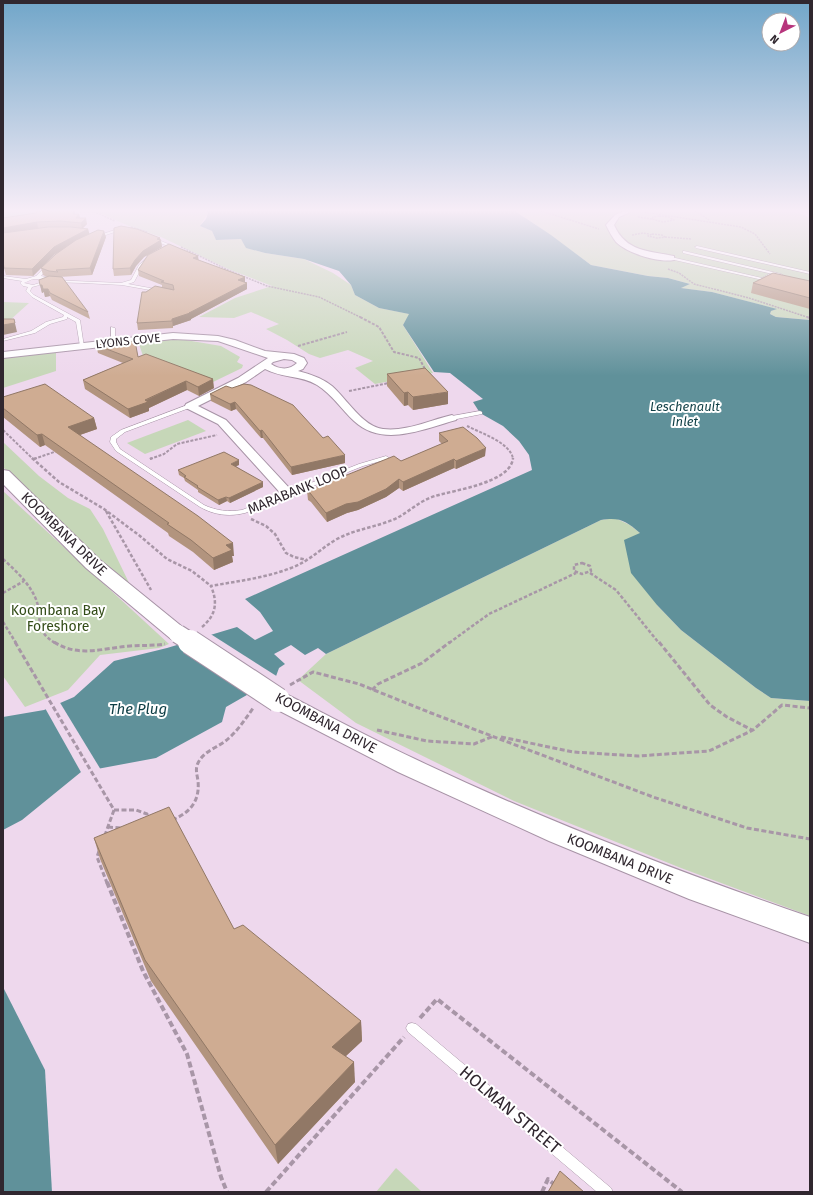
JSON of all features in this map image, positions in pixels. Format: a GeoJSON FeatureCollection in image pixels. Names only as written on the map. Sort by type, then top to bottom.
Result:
{"type":"FeatureCollection","features":[{"type":"Feature","properties":{"kind":"main road","name":"KOOMBANA DRIVE"},"geometry":{"type":"LineString","coordinates":[[3,475],[93,564],[174,638],[274,697],[407,766],[558,834],[699,891],[810,930]]}},
{"type":"Feature","properties":{"kind":"main road","name":"KOOMBANA DRIVE"},"geometry":{"type":"LineString","coordinates":[[699,891],[810,945]]}},
{"type":"Feature","properties":{"kind":"street","name":"LYONS COVE"},"geometry":{"type":"LineString","coordinates":[[3,355],[113,342],[173,336],[189,336],[223,340],[272,357],[283,356],[298,358],[302,363],[301,365]]}},
{"type":"Feature","properties":{"kind":"street","name":"LYONS COVE"},"geometry":{"type":"LineString","coordinates":[[251,350],[255,356],[266,364],[268,368],[279,371]]}},
{"type":"Feature","properties":{"kind":"street","name":"MARABANK LOOP"},"geometry":{"type":"LineString","coordinates":[[190,406],[242,380],[270,360],[283,356]]}},
{"type":"Feature","properties":{"kind":"street","name":"MARABANK LOOP"},"geometry":{"type":"LineString","coordinates":[[242,380],[279,371],[295,369],[301,365]]}},
{"type":"Feature","properties":{"kind":"street"},"geometry":{"type":"LineString","coordinates":[[301,365],[311,378]]}},
{"type":"Feature","properties":{"kind":"street"},"geometry":{"type":"LineString","coordinates":[[279,371],[311,378],[327,387],[365,426],[378,432],[393,432],[452,418]]}},
{"type":"Feature","properties":{"kind":"street"},"geometry":{"type":"LineString","coordinates":[[190,406],[217,418],[231,430],[288,494]]}},
{"type":"Feature","properties":{"kind":"lane"},"geometry":{"type":"LineString","coordinates":[[38,277],[49,265]]}},
{"type":"Feature","properties":{"kind":"lane"},"geometry":{"type":"LineString","coordinates":[[122,284],[133,281],[137,268],[140,265]]}},
{"type":"Feature","properties":{"kind":"lane"},"geometry":{"type":"LineString","coordinates":[[702,265],[763,279],[773,273]]}},
{"type":"Feature","properties":{"kind":"lane"},"geometry":{"type":"LineString","coordinates":[[737,265],[788,276]]}},
{"type":"Feature","properties":{"kind":"lane"},"geometry":{"type":"LineString","coordinates":[[774,265],[810,273]]}},
{"type":"Feature","properties":{"kind":"lane"},"geometry":{"type":"LineString","coordinates":[[3,277],[26,280],[38,277],[45,278],[49,281]]}},
{"type":"Feature","properties":{"kind":"lane"},"geometry":{"type":"LineString","coordinates":[[26,280],[22,284],[30,286],[40,285],[49,281],[122,284],[144,286],[166,292]]}},
{"type":"Feature","properties":{"kind":"lane"},"geometry":{"type":"LineString","coordinates":[[30,286],[28,291],[33,296],[79,322],[82,346]]}},
{"type":"Feature","properties":{"kind":"lane"},"geometry":{"type":"LineString","coordinates":[[3,340],[37,330],[48,323],[65,318],[66,314]]}},
{"type":"Feature","properties":{"kind":"lane"},"geometry":{"type":"LineString","coordinates":[[112,328],[113,342]]}},
{"type":"Feature","properties":{"kind":"lane","name":"MARABANK LOOP"},"geometry":{"type":"LineString","coordinates":[[190,406],[129,428],[113,438],[114,446],[207,509],[224,514],[244,512],[361,465],[386,458]]}},
{"type":"Feature","properties":{"kind":"lane"},"geometry":{"type":"LineString","coordinates":[[452,418],[480,413]]}},
{"type":"Feature","properties":{"kind":"lane","name":"HOLMAN STREET"},"geometry":{"type":"LineString","coordinates":[[412,1028],[607,1192]]}},
{"type":"Feature","properties":{"kind":"path"},"geometry":{"type":"LineString","coordinates":[[217,265],[267,286],[319,297],[334,303],[378,328],[394,352],[419,358],[425,370]]}},
{"type":"Feature","properties":{"kind":"path"},"geometry":{"type":"LineString","coordinates":[[294,347],[347,332]]}},
{"type":"Feature","properties":{"kind":"path"},"geometry":{"type":"LineString","coordinates":[[335,394],[393,382]]}},
{"type":"Feature","properties":{"kind":"path"},"geometry":{"type":"LineString","coordinates":[[211,586],[276,573],[307,561],[335,540],[347,534],[384,523],[406,512],[426,499],[488,480],[509,468],[514,460],[513,455],[505,445],[452,418]]}},
{"type":"Feature","properties":{"kind":"path"},"geometry":{"type":"LineString","coordinates":[[3,430],[33,460],[59,482],[104,509],[140,536],[167,559],[192,571],[211,586],[216,596],[216,609],[210,621],[201,628]]}},
{"type":"Feature","properties":{"kind":"path"},"geometry":{"type":"LineString","coordinates":[[136,462],[164,454],[177,444],[210,437],[231,430]]}},
{"type":"Feature","properties":{"kind":"path"},"geometry":{"type":"LineString","coordinates":[[33,460],[60,450]]}},
{"type":"Feature","properties":{"kind":"path"},"geometry":{"type":"LineString","coordinates":[[104,509],[152,590]]}},
{"type":"Feature","properties":{"kind":"path"},"geometry":{"type":"LineString","coordinates":[[244,512],[250,519],[265,525],[273,531],[279,538],[284,552],[307,561]]}},
{"type":"Feature","properties":{"kind":"path"},"geometry":{"type":"LineString","coordinates":[[3,559],[24,581],[38,604],[40,627],[49,639],[56,644],[76,650],[90,651],[128,646],[154,646],[174,638]]}},
{"type":"Feature","properties":{"kind":"path"},"geometry":{"type":"LineString","coordinates":[[576,573],[573,569],[574,565],[582,563],[590,566],[592,570],[590,573]]}},
{"type":"Feature","properties":{"kind":"path"},"geometry":{"type":"LineString","coordinates":[[372,690],[378,684],[422,663],[488,614],[566,579],[576,573],[590,573],[616,590],[710,705],[727,717],[753,730]]}},
{"type":"Feature","properties":{"kind":"path"},"geometry":{"type":"LineString","coordinates":[[3,593],[24,581]]}},
{"type":"Feature","properties":{"kind":"path"},"geometry":{"type":"LineString","coordinates":[[3,622],[114,810],[105,837]]}},
{"type":"Feature","properties":{"kind":"path"},"geometry":{"type":"LineString","coordinates":[[168,822],[185,816],[194,806],[198,798],[196,770],[202,757],[230,738],[274,697],[313,672],[359,684],[653,797],[748,828],[810,839]]}},
{"type":"Feature","properties":{"kind":"path"},"geometry":{"type":"LineString","coordinates":[[372,729],[427,741],[474,744],[494,736],[573,752],[638,756],[709,751],[753,730],[782,705],[810,708]]}},
{"type":"Feature","properties":{"kind":"path"},"geometry":{"type":"LineString","coordinates":[[114,810],[130,809],[143,811],[147,814],[145,821]]}},
{"type":"Feature","properties":{"kind":"path"},"geometry":{"type":"LineString","coordinates":[[108,827],[127,828]]}},
{"type":"Feature","properties":{"kind":"path"},"geometry":{"type":"LineString","coordinates":[[102,843],[97,857],[143,972],[188,1054],[221,1178],[227,1192]]}},
{"type":"Feature","properties":{"kind":"path"},"geometry":{"type":"LineString","coordinates":[[266,1192],[437,998],[682,1192]]}},
{"type":"Feature","properties":{"kind":"path"},"geometry":{"type":"LineString","coordinates":[[542,1192],[548,1179],[558,1188]]}},
{"type":"Feature","properties":{"kind":"green space"},"geometry":{"type":"Polygon","coordinates":[[[219,265],[316,265],[333,273],[351,285],[355,295],[379,308],[410,314],[403,325],[433,373],[375,384],[355,368],[373,361],[348,350],[320,358],[309,354],[266,329],[279,324],[251,312],[234,318],[199,317],[235,298],[272,286],[219,265]]]}},
{"type":"Feature","properties":{"kind":"green space"},"geometry":{"type":"Polygon","coordinates":[[[591,265],[810,265],[810,320],[776,317],[770,314],[771,311],[776,309],[712,292],[680,288],[690,284],[668,278],[648,276],[591,265]]]}},
{"type":"Feature","properties":{"kind":"green space"},"geometry":{"type":"Polygon","coordinates":[[[3,302],[29,303],[8,322],[3,322],[3,302]]]}},
{"type":"Feature","properties":{"kind":"green space"},"geometry":{"type":"Polygon","coordinates":[[[166,339],[180,339],[221,346],[240,357],[237,362],[243,365],[242,368],[213,382],[143,356],[139,344],[166,339]]]}},
{"type":"Feature","properties":{"kind":"green space"},"geometry":{"type":"Polygon","coordinates":[[[56,351],[56,371],[3,388],[3,358],[56,351]]]}},
{"type":"Feature","properties":{"kind":"green space"},"geometry":{"type":"Polygon","coordinates":[[[188,420],[206,431],[145,454],[127,443],[188,420]]]}},
{"type":"Feature","properties":{"kind":"green space"},"geometry":{"type":"Polygon","coordinates":[[[3,442],[39,476],[68,498],[90,509],[103,529],[131,587],[95,560],[3,467],[3,442]]]}},
{"type":"Feature","properties":{"kind":"green space","name":"Koombana Bay Foreshore"},"geometry":{"type":"Polygon","coordinates":[[[3,491],[169,644],[159,648],[100,655],[68,690],[25,707],[3,676],[3,491]]]}},
{"type":"Feature","properties":{"kind":"green space"},"geometry":{"type":"Polygon","coordinates":[[[615,518],[630,525],[640,533],[657,605],[681,630],[771,698],[810,701],[810,916],[681,868],[514,801],[356,723],[298,680],[326,654],[601,520],[615,518]]]}},
{"type":"Feature","properties":{"kind":"green space"},"geometry":{"type":"Polygon","coordinates":[[[396,1168],[422,1192],[376,1192],[396,1168]]]}},
{"type":"Feature","properties":{"kind":"water","name":"Leschenault Inlet"},"geometry":{"type":"Polygon","coordinates":[[[321,265],[591,265],[648,276],[668,278],[690,284],[681,288],[712,292],[777,309],[771,311],[770,314],[776,317],[810,320],[810,701],[771,698],[681,630],[657,605],[631,573],[624,540],[640,533],[631,525],[622,521],[613,519],[601,520],[326,654],[318,648],[305,655],[291,645],[274,654],[285,664],[279,668],[275,679],[226,707],[222,722],[156,758],[81,772],[22,820],[3,830],[3,717],[44,710],[74,697],[114,661],[167,648],[237,627],[255,640],[273,631],[260,612],[245,599],[532,470],[529,455],[519,441],[503,426],[480,413],[473,402],[483,399],[450,373],[434,372],[403,325],[409,314],[379,308],[355,295],[351,285],[339,271],[321,265]]]}},
{"type":"Feature","properties":{"kind":"water"},"geometry":{"type":"Polygon","coordinates":[[[3,987],[45,1070],[52,1192],[3,1192],[3,987]]]}},
{"type":"Feature","properties":{"kind":"pier"},"geometry":{"type":"Polygon","coordinates":[[[209,633],[278,677],[277,680],[252,694],[177,643],[209,633]]]}},
{"type":"Feature","properties":{"kind":"pier"},"geometry":{"type":"Polygon","coordinates":[[[59,701],[101,770],[82,774],[45,708],[59,701]]]}},
{"type":"Feature","properties":{"kind":"building"},"geometry":{"type":"Polygon","coordinates":[[[4,265],[36,265],[32,269],[4,268],[4,265]]]}},
{"type":"Feature","properties":{"kind":"building"},"geometry":{"type":"Polygon","coordinates":[[[44,265],[91,265],[90,268],[56,270],[58,272],[41,268],[44,265]]]}},
{"type":"Feature","properties":{"kind":"building"},"geometry":{"type":"Polygon","coordinates":[[[113,265],[132,265],[130,268],[113,269],[113,265]]]}},
{"type":"Feature","properties":{"kind":"building"},"geometry":{"type":"Polygon","coordinates":[[[141,265],[212,265],[245,277],[238,280],[247,283],[190,313],[172,319],[172,321],[137,323],[142,292],[146,292],[155,286],[174,290],[173,285],[161,282],[164,281],[138,270],[141,265]]]}},
{"type":"Feature","properties":{"kind":"building"},"geometry":{"type":"Polygon","coordinates":[[[773,273],[810,281],[810,298],[753,283],[773,273]]]}},
{"type":"Feature","properties":{"kind":"building"},"geometry":{"type":"Polygon","coordinates":[[[49,276],[62,277],[88,312],[50,293],[48,289],[43,289],[39,280],[49,276]]]}},
{"type":"Feature","properties":{"kind":"building"},"geometry":{"type":"Polygon","coordinates":[[[3,319],[14,319],[15,323],[3,325],[3,319]]]}},
{"type":"Feature","properties":{"kind":"building"},"geometry":{"type":"Polygon","coordinates":[[[135,341],[138,357],[146,354],[213,379],[198,387],[186,381],[145,400],[148,402],[128,409],[83,380],[133,359],[96,345],[135,341]]]}},
{"type":"Feature","properties":{"kind":"building"},"geometry":{"type":"Polygon","coordinates":[[[425,368],[448,392],[413,397],[408,392],[404,393],[387,374],[425,368]]]}},
{"type":"Feature","properties":{"kind":"building"},"geometry":{"type":"Polygon","coordinates":[[[45,384],[94,418],[68,427],[198,516],[233,543],[226,545],[232,550],[213,558],[191,540],[167,524],[169,523],[42,434],[37,435],[3,408],[3,397],[45,384]]]}},
{"type":"Feature","properties":{"kind":"building"},"geometry":{"type":"Polygon","coordinates":[[[244,384],[251,385],[293,405],[323,438],[328,436],[345,455],[291,467],[262,430],[260,431],[235,402],[230,404],[210,394],[226,386],[232,388],[244,384]]]}},
{"type":"Feature","properties":{"kind":"building"},"geometry":{"type":"Polygon","coordinates":[[[463,427],[477,438],[486,448],[456,461],[454,459],[403,482],[399,479],[386,489],[358,502],[346,504],[326,513],[307,491],[394,456],[401,461],[448,441],[439,433],[463,427]]]}},
{"type":"Feature","properties":{"kind":"building"},"geometry":{"type":"Polygon","coordinates":[[[224,452],[239,460],[231,464],[263,482],[229,498],[226,497],[218,500],[197,487],[198,486],[184,477],[186,476],[178,470],[224,452]]]}},
{"type":"Feature","properties":{"kind":"building"},"geometry":{"type":"Polygon","coordinates":[[[169,807],[234,929],[243,925],[361,1021],[332,1047],[354,1062],[275,1145],[145,960],[94,838],[169,807]]]}},
{"type":"Feature","properties":{"kind":"building"},"geometry":{"type":"Polygon","coordinates":[[[560,1171],[584,1192],[548,1192],[560,1171]]]}},
{"type":"Feature","properties":{"kind":"water label","name":"The Plug"},"geometry":{"type":"Point","coordinates":[138,709]}}]}
